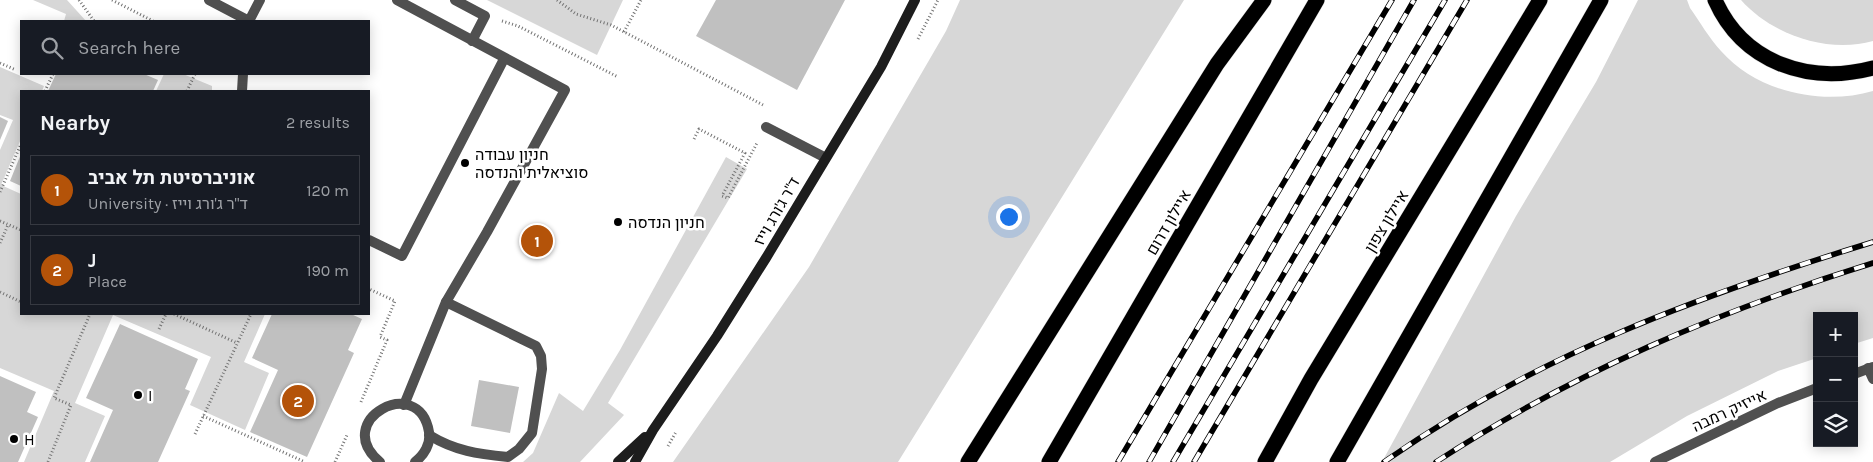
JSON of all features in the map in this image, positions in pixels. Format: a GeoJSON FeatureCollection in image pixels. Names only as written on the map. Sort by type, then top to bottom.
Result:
{"type":"FeatureCollection","features":[{"type":"Feature","properties":{"kind":"highway"},"geometry":{"type":"LineString","coordinates":[[968,462],[1217,64],[1264,0]]}},
{"type":"Feature","properties":{"kind":"highway","name":"איילון דרום"},"geometry":{"type":"LineString","coordinates":[[1049,462],[1317,0]]}},
{"type":"Feature","properties":{"kind":"highway","name":"איילון צפון"},"geometry":{"type":"LineString","coordinates":[[1265,462],[1311,379],[1540,0]]}},
{"type":"Feature","properties":{"kind":"highway"},"geometry":{"type":"LineString","coordinates":[[1337,462],[1601,0]]}},
{"type":"Feature","properties":{"kind":"highway"},"geometry":{"type":"LineString","coordinates":[[1715,0],[1733,32],[1749,46],[1772,60],[1801,71],[1828,75],[1854,73],[1873,68]]}},
{"type":"Feature","properties":{"kind":"street"},"geometry":{"type":"LineString","coordinates":[[209,0],[247,20]]}},
{"type":"Feature","properties":{"kind":"street"},"geometry":{"type":"LineString","coordinates":[[250,20],[260,0]]}},
{"type":"Feature","properties":{"kind":"street"},"geometry":{"type":"LineString","coordinates":[[397,0],[565,90],[446,302],[404,405]]}},
{"type":"Feature","properties":{"kind":"street"},"geometry":{"type":"LineString","coordinates":[[455,0],[485,16],[472,41]]}},
{"type":"Feature","properties":{"kind":"street","name":"ד\"ר ג'ורג וייז"},"geometry":{"type":"LineString","coordinates":[[635,462],[653,430],[727,320],[824,157],[881,66],[915,0]]}},
{"type":"Feature","properties":{"kind":"street"},"geometry":{"type":"LineString","coordinates":[[370,240],[402,256],[504,59]]}},
{"type":"Feature","properties":{"kind":"street"},"geometry":{"type":"LineString","coordinates":[[242,90],[243,75]]}},
{"type":"Feature","properties":{"kind":"street"},"geometry":{"type":"LineString","coordinates":[[766,127],[824,157]]}},
{"type":"Feature","properties":{"kind":"street"},"geometry":{"type":"LineString","coordinates":[[446,302],[536,346],[541,356],[542,369],[532,433],[519,449],[497,462]]}},
{"type":"Feature","properties":{"kind":"street"},"geometry":{"type":"LineString","coordinates":[[1858,372],[1870,367],[1873,379]]}},
{"type":"Feature","properties":{"kind":"street","name":"אייזיק רמבה"},"geometry":{"type":"LineString","coordinates":[[1655,462],[1778,403],[1813,390]]}},
{"type":"Feature","properties":{"kind":"street"},"geometry":{"type":"LineString","coordinates":[[380,462],[368,448],[365,438],[370,419],[385,406],[394,404],[404,405],[422,415],[429,435],[425,451],[415,462]]}},
{"type":"Feature","properties":{"kind":"street","name":"ד\"ר ג'ורג וייז"},"geometry":{"type":"LineString","coordinates":[[618,462],[653,430]]}},
{"type":"Feature","properties":{"kind":"street"},"geometry":{"type":"LineString","coordinates":[[429,435],[445,445],[469,454],[508,457]]}},
{"type":"Feature","properties":{"kind":"path"},"geometry":{"type":"LineString","coordinates":[[79,0],[93,20]]}},
{"type":"Feature","properties":{"kind":"path"},"geometry":{"type":"LineString","coordinates":[[112,0],[152,20]]}},
{"type":"Feature","properties":{"kind":"path"},"geometry":{"type":"LineString","coordinates":[[557,0],[576,14],[611,25],[765,106]]}},
{"type":"Feature","properties":{"kind":"path"},"geometry":{"type":"LineString","coordinates":[[624,32],[641,0]]}},
{"type":"Feature","properties":{"kind":"path"},"geometry":{"type":"LineString","coordinates":[[485,16],[518,26],[618,76]]}},
{"type":"Feature","properties":{"kind":"path"},"geometry":{"type":"LineString","coordinates":[[0,64],[16,70]]}},
{"type":"Feature","properties":{"kind":"path"},"geometry":{"type":"LineString","coordinates":[[45,90],[53,75]]}},
{"type":"Feature","properties":{"kind":"path"},"geometry":{"type":"LineString","coordinates":[[187,90],[195,75]]}},
{"type":"Feature","properties":{"kind":"path"},"geometry":{"type":"LineString","coordinates":[[694,139],[699,129],[744,152],[722,196],[728,198],[766,127]]}},
{"type":"Feature","properties":{"kind":"path"},"geometry":{"type":"LineString","coordinates":[[0,192],[20,146]]}},
{"type":"Feature","properties":{"kind":"path"},"geometry":{"type":"LineString","coordinates":[[0,221],[20,230]]}},
{"type":"Feature","properties":{"kind":"path"},"geometry":{"type":"LineString","coordinates":[[0,243],[8,225]]}},
{"type":"Feature","properties":{"kind":"path"},"geometry":{"type":"LineString","coordinates":[[357,410],[387,340],[380,337],[396,301],[370,289]]}},
{"type":"Feature","properties":{"kind":"path"},"geometry":{"type":"LineString","coordinates":[[0,292],[20,302]]}},
{"type":"Feature","properties":{"kind":"path"},"geometry":{"type":"LineString","coordinates":[[48,462],[71,406],[54,398],[90,315]]}},
{"type":"Feature","properties":{"kind":"path"},"geometry":{"type":"LineString","coordinates":[[159,330],[166,315]]}},
{"type":"Feature","properties":{"kind":"path"},"geometry":{"type":"LineString","coordinates":[[176,315],[237,343]]}},
{"type":"Feature","properties":{"kind":"path"},"geometry":{"type":"LineString","coordinates":[[195,434],[251,315]]}},
{"type":"Feature","properties":{"kind":"path"},"geometry":{"type":"LineString","coordinates":[[203,416],[305,462]]}},
{"type":"Feature","properties":{"kind":"path"},"geometry":{"type":"LineString","coordinates":[[335,462],[350,427]]}},
{"type":"Feature","properties":{"kind":"shaded area"},"geometry":{"type":"Polygon","coordinates":[[[33,0],[67,0],[85,20],[64,20],[66,14],[33,0]]]}},
{"type":"Feature","properties":{"kind":"shaded area"},"geometry":{"type":"Polygon","coordinates":[[[487,0],[623,0],[597,55],[487,0]]]}},
{"type":"Feature","properties":{"kind":"shaded area"},"geometry":{"type":"Polygon","coordinates":[[[960,0],[1184,0],[898,462],[673,462],[809,267],[946,31],[960,0]]]}},
{"type":"Feature","properties":{"kind":"shaded area"},"geometry":{"type":"Polygon","coordinates":[[[1638,0],[1687,0],[1690,8],[1721,51],[1753,77],[1771,86],[1812,96],[1833,97],[1873,91],[1873,338],[1858,343],[1858,312],[1813,312],[1813,359],[1778,371],[1687,416],[1610,462],[1382,462],[1516,216],[1596,82],[1638,0]]]}},
{"type":"Feature","properties":{"kind":"shaded area"},"geometry":{"type":"Polygon","coordinates":[[[1741,0],[1873,0],[1873,41],[1838,45],[1802,39],[1768,23],[1741,0]]]}},
{"type":"Feature","properties":{"kind":"shaded area"},"geometry":{"type":"Polygon","coordinates":[[[0,67],[44,86],[42,90],[20,90],[20,141],[1,185],[20,194],[20,315],[113,315],[75,403],[105,416],[85,462],[24,462],[54,391],[0,368],[0,150],[13,120],[0,115],[0,67]]]}},
{"type":"Feature","properties":{"kind":"shaded area"},"geometry":{"type":"Polygon","coordinates":[[[164,75],[185,75],[212,86],[212,90],[156,90],[164,75]]]}},
{"type":"Feature","properties":{"kind":"shaded area"},"geometry":{"type":"Polygon","coordinates":[[[726,157],[747,169],[608,403],[624,415],[580,462],[523,462],[533,453],[559,393],[583,411],[620,350],[726,157]]]}},
{"type":"Feature","properties":{"kind":"shaded area"},"geometry":{"type":"Polygon","coordinates":[[[113,315],[265,315],[244,362],[269,373],[245,430],[190,405],[211,357],[113,315]]]}},
{"type":"Feature","properties":{"kind":"building"},"geometry":{"type":"Polygon","coordinates":[[[716,0],[845,0],[797,90],[696,36],[716,0]]]}},
{"type":"Feature","properties":{"kind":"building"},"geometry":{"type":"Polygon","coordinates":[[[56,75],[146,75],[158,80],[153,90],[48,90],[56,75]]]}},
{"type":"Feature","properties":{"kind":"building"},"geometry":{"type":"Polygon","coordinates":[[[0,117],[8,121],[0,140],[0,117]]]}},
{"type":"Feature","properties":{"kind":"building"},"geometry":{"type":"Polygon","coordinates":[[[20,156],[20,186],[10,181],[20,156]]]}},
{"type":"Feature","properties":{"kind":"building"},"geometry":{"type":"Polygon","coordinates":[[[272,315],[353,315],[362,319],[348,350],[354,353],[307,457],[250,432],[278,370],[252,358],[272,315]]]}},
{"type":"Feature","properties":{"kind":"building","name":"I"},"geometry":{"type":"Polygon","coordinates":[[[120,324],[198,359],[185,389],[190,391],[158,462],[90,462],[113,410],[86,398],[120,324]]]}},
{"type":"Feature","properties":{"kind":"building","name":"H"},"geometry":{"type":"Polygon","coordinates":[[[0,376],[36,392],[27,412],[38,417],[18,462],[0,462],[0,376]]]}},
{"type":"Feature","properties":{"kind":"building"},"geometry":{"type":"Polygon","coordinates":[[[479,380],[519,387],[510,433],[471,426],[479,380]]]}},
{"type":"Feature","properties":{"kind":"railway"},"geometry":{"type":"LineString","coordinates":[[1118,462],[1392,0]]}},
{"type":"Feature","properties":{"kind":"railway"},"geometry":{"type":"LineString","coordinates":[[1149,462],[1414,0]]}},
{"type":"Feature","properties":{"kind":"railway"},"geometry":{"type":"LineString","coordinates":[[1173,462],[1445,0]]}},
{"type":"Feature","properties":{"kind":"railway"},"geometry":{"type":"LineString","coordinates":[[1194,462],[1467,0]]}},
{"type":"Feature","properties":{"kind":"railway"},"geometry":{"type":"LineString","coordinates":[[1384,462],[1441,424],[1500,391],[1559,360],[1620,332],[1744,284],[1873,242]]}},
{"type":"Feature","properties":{"kind":"railway"},"geometry":{"type":"LineString","coordinates":[[1436,462],[1540,400],[1648,347],[1759,302],[1873,263]]}},
{"type":"Feature","properties":{"kind":"place","name":"חניון עבודה סוציאלית והנדסה"},"geometry":{"type":"Point","coordinates":[465,163]}},
{"type":"Feature","properties":{"kind":"place","name":"חניון הנדסה"},"geometry":{"type":"Point","coordinates":[618,222]}},
{"type":"Feature","properties":{"kind":"place","name":"אוניברסיטת תל אביב"},"geometry":{"type":"Point","coordinates":[537,241]}},
{"type":"Feature","properties":{"kind":"place","name":"I"},"geometry":{"type":"Point","coordinates":[138,395]}},
{"type":"Feature","properties":{"kind":"place","name":"J"},"geometry":{"type":"Point","coordinates":[298,401]}},
{"type":"Feature","properties":{"kind":"place","name":"H"},"geometry":{"type":"Point","coordinates":[14,439]}}]}
